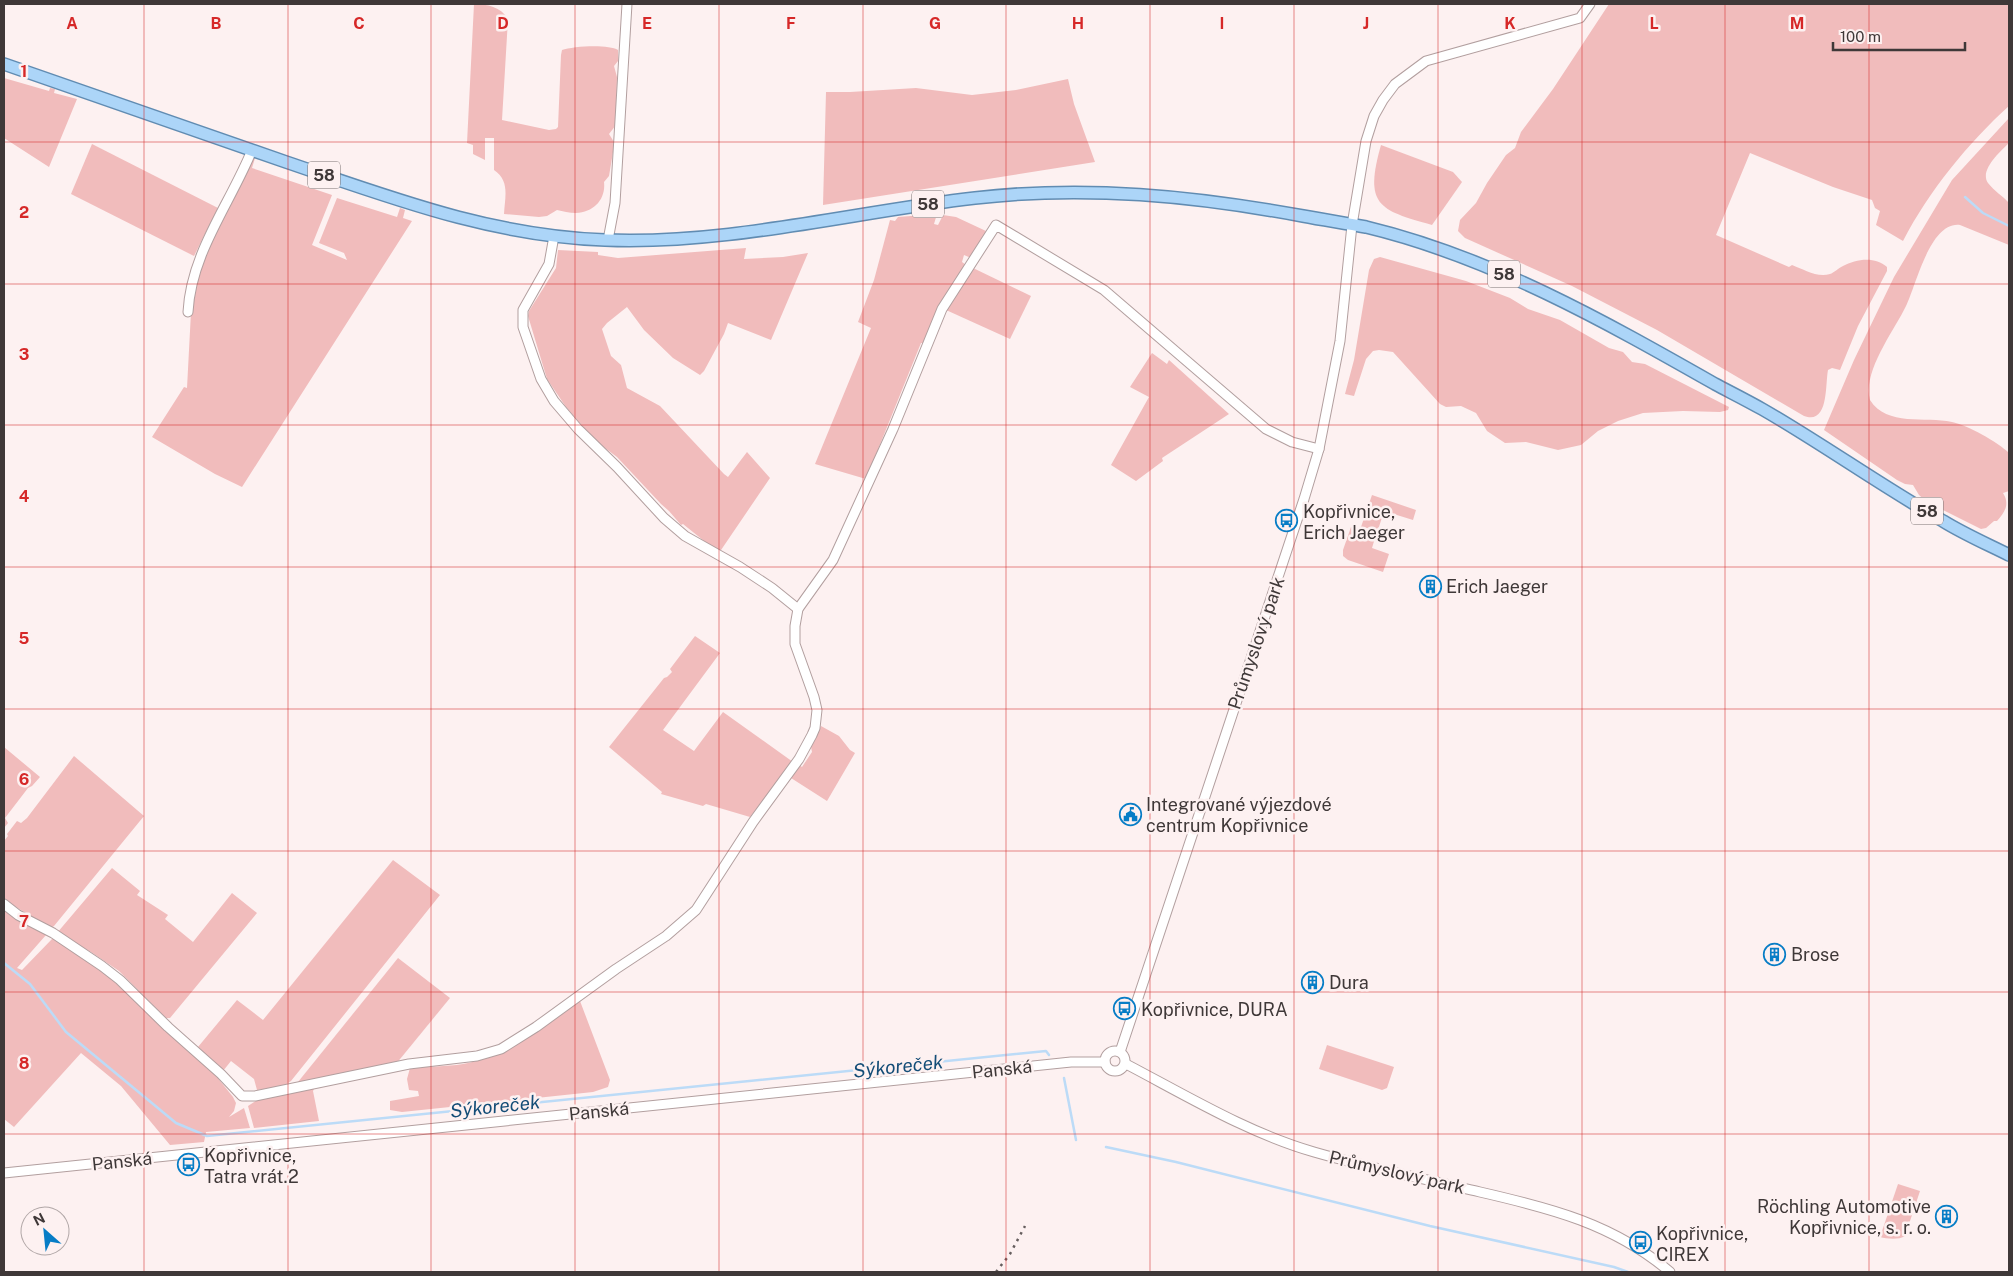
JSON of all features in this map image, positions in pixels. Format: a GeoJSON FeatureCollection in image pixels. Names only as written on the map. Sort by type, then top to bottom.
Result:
{"type":"FeatureCollection","features":[{"type":"Feature","properties":{"kind":"main road","name":"58"},"geometry":{"type":"LineString","coordinates":[[4,64],[443,215],[511,230],[554,236],[608,240],[694,238],[809,222],[890,208],[982,197],[1074,192],[1155,194],[1246,206],[1352,225],[1429,246],[1505,274],[1578,308],[1760,408],[1945,523],[2009,555]]}},
{"type":"Feature","properties":{"kind":"street"},"geometry":{"type":"LineString","coordinates":[[608,240],[615,203],[627,4]]}},
{"type":"Feature","properties":{"kind":"street","name":"Průmyslový park"},"geometry":{"type":"LineString","coordinates":[[1120,1052],[1304,499],[1318,449],[1340,342],[1352,225],[1370,129],[1382,100],[1395,84],[1426,61],[1580,18],[1590,4]]}},
{"type":"Feature","properties":{"kind":"street"},"geometry":{"type":"LineString","coordinates":[[188,312],[189,297],[198,259],[252,150]]}},
{"type":"Feature","properties":{"kind":"street"},"geometry":{"type":"LineString","coordinates":[[4,904],[18,915],[53,933],[120,980],[242,1096],[255,1096],[409,1064],[471,1058],[501,1049],[548,1019],[616,969],[685,922],[696,910],[753,822],[799,759],[815,728],[818,710],[795,644],[795,626],[798,609],[833,560],[893,429],[942,309],[996,225],[1104,290],[1266,429],[1292,442],[1318,449]]}},
{"type":"Feature","properties":{"kind":"street"},"geometry":{"type":"LineString","coordinates":[[554,236],[549,264],[523,310],[522,318],[523,327],[546,390],[562,413],[618,467],[675,528],[772,588],[798,609]]}},
{"type":"Feature","properties":{"kind":"street"},"geometry":{"type":"LineString","coordinates":[[1110,1052],[1120,1052],[1125,1057],[1126,1064],[1122,1070],[1116,1072],[1109,1070],[1105,1062],[1110,1052]]}},
{"type":"Feature","properties":{"kind":"street","name":"Panská"},"geometry":{"type":"LineString","coordinates":[[4,1173],[1071,1062],[1105,1062]]}},
{"type":"Feature","properties":{"kind":"street","name":"Průmyslový park"},"geometry":{"type":"LineString","coordinates":[[1126,1064],[1222,1114],[1281,1142],[1345,1161],[1569,1214],[1627,1243],[1651,1257],[1670,1272]]}},
{"type":"Feature","properties":{"kind":"shaded area"},"geometry":{"type":"Polygon","coordinates":[[[474,4],[493,7],[502,12],[508,19],[502,120],[549,130],[556,129],[558,127],[562,50],[591,46],[618,50],[618,61],[614,66],[617,77],[616,125],[609,134],[614,142],[614,146],[609,176],[604,182],[603,194],[598,204],[588,210],[576,213],[557,210],[547,216],[539,217],[504,214],[505,189],[502,179],[494,170],[494,138],[485,138],[485,160],[473,154],[473,145],[467,143],[474,4]]]}},
{"type":"Feature","properties":{"kind":"shaded area"},"geometry":{"type":"Polygon","coordinates":[[[1609,4],[2009,4],[2009,106],[1950,169],[1913,222],[1903,241],[1876,225],[1880,211],[1875,208],[1872,200],[1833,187],[1750,153],[1716,235],[1789,267],[1792,265],[1820,275],[1833,273],[1841,267],[1859,260],[1877,261],[1887,267],[1887,271],[1858,326],[1840,370],[1832,368],[1828,370],[1826,394],[1822,409],[1818,415],[1812,417],[1804,416],[1657,330],[1572,286],[1465,238],[1458,231],[1460,220],[1476,203],[1506,155],[1515,148],[1521,132],[1553,89],[1609,4]]]}},
{"type":"Feature","properties":{"kind":"shaded area"},"geometry":{"type":"Polygon","coordinates":[[[4,78],[49,91],[50,88],[55,89],[54,93],[77,99],[49,167],[4,138],[4,78]]]}},
{"type":"Feature","properties":{"kind":"shaded area"},"geometry":{"type":"Polygon","coordinates":[[[1068,79],[1074,104],[1095,162],[823,205],[826,92],[916,88],[972,95],[1016,90],[1068,79]]]}},
{"type":"Feature","properties":{"kind":"shaded area"},"geometry":{"type":"Polygon","coordinates":[[[2009,118],[2009,143],[1992,161],[1986,172],[1986,178],[1990,186],[2009,203],[2009,245],[1960,225],[1949,227],[1940,233],[1925,256],[1906,306],[1880,352],[1871,377],[1869,389],[1870,400],[1886,414],[1907,419],[1952,422],[1974,430],[2009,453],[2009,491],[2003,493],[2006,508],[1997,521],[1981,529],[1927,502],[1919,495],[1913,485],[1897,480],[1824,430],[1854,360],[1894,277],[1952,180],[2009,118]]]}},
{"type":"Feature","properties":{"kind":"shaded area"},"geometry":{"type":"Polygon","coordinates":[[[92,144],[218,208],[194,256],[71,194],[92,144]]]}},
{"type":"Feature","properties":{"kind":"shaded area"},"geometry":{"type":"Polygon","coordinates":[[[1381,145],[1453,172],[1462,182],[1432,225],[1399,215],[1380,202],[1375,193],[1374,181],[1381,145]]]}},
{"type":"Feature","properties":{"kind":"shaded area"},"geometry":{"type":"Polygon","coordinates":[[[254,158],[252,168],[332,195],[312,245],[347,260],[344,253],[319,243],[337,198],[397,217],[400,208],[405,210],[403,218],[412,221],[242,487],[215,474],[152,437],[184,387],[187,388],[191,312],[205,252],[254,158]]]}},
{"type":"Feature","properties":{"kind":"shaded area"},"geometry":{"type":"Polygon","coordinates":[[[937,214],[934,224],[938,225],[943,215],[956,217],[986,231],[971,258],[964,255],[962,262],[966,265],[940,305],[923,343],[921,343],[866,479],[815,464],[871,328],[858,322],[874,280],[890,220],[895,221],[898,217],[937,214]]]}},
{"type":"Feature","properties":{"kind":"shaded area"},"geometry":{"type":"Polygon","coordinates":[[[746,248],[744,259],[783,257],[808,253],[771,340],[728,323],[724,334],[700,375],[673,358],[644,330],[627,307],[602,329],[611,356],[621,365],[627,388],[660,406],[728,477],[747,452],[770,478],[719,553],[683,524],[681,525],[617,457],[585,433],[585,429],[566,407],[547,379],[528,316],[529,311],[556,268],[558,250],[598,252],[598,255],[618,258],[746,248]]]}},
{"type":"Feature","properties":{"kind":"shaded area"},"geometry":{"type":"Polygon","coordinates":[[[1380,257],[1466,281],[1510,298],[1528,309],[1560,320],[1609,348],[1623,352],[1632,362],[1645,364],[1729,407],[1728,410],[1720,412],[1643,413],[1618,421],[1598,431],[1581,445],[1558,450],[1526,442],[1505,443],[1487,431],[1476,413],[1461,406],[1446,407],[1440,404],[1393,352],[1373,351],[1366,359],[1354,396],[1345,394],[1354,360],[1369,270],[1374,259],[1380,257]]]}},
{"type":"Feature","properties":{"kind":"shaded area"},"geometry":{"type":"Polygon","coordinates":[[[971,267],[1031,296],[1010,339],[946,310],[971,267]]]}},
{"type":"Feature","properties":{"kind":"shaded area"},"geometry":{"type":"Polygon","coordinates":[[[1152,353],[1167,364],[1169,360],[1229,414],[1162,458],[1163,461],[1136,481],[1111,465],[1149,397],[1130,387],[1152,353]]]}},
{"type":"Feature","properties":{"kind":"shaded area"},"geometry":{"type":"Polygon","coordinates":[[[1372,495],[1416,510],[1413,520],[1384,511],[1378,530],[1361,527],[1372,495]]]}},
{"type":"Feature","properties":{"kind":"shaded area"},"geometry":{"type":"Polygon","coordinates":[[[1351,527],[1368,533],[1367,536],[1375,538],[1372,548],[1389,554],[1383,572],[1348,560],[1343,556],[1343,550],[1351,527]]]}},
{"type":"Feature","properties":{"kind":"shaded area"},"geometry":{"type":"Polygon","coordinates":[[[695,636],[720,653],[663,730],[694,751],[723,712],[793,762],[750,817],[706,804],[703,806],[661,794],[662,792],[609,747],[664,678],[672,672],[670,669],[695,636]]]}},
{"type":"Feature","properties":{"kind":"shaded area"},"geometry":{"type":"Polygon","coordinates":[[[821,726],[839,736],[850,750],[855,753],[827,801],[791,778],[799,765],[802,767],[812,752],[811,747],[821,726]]]}},
{"type":"Feature","properties":{"kind":"shaded area"},"geometry":{"type":"Polygon","coordinates":[[[4,747],[40,777],[28,788],[5,818],[8,823],[4,828],[4,747]]]}},
{"type":"Feature","properties":{"kind":"shaded area"},"geometry":{"type":"Polygon","coordinates":[[[74,756],[144,816],[51,928],[4,900],[4,841],[17,821],[21,823],[27,818],[74,756]]]}},
{"type":"Feature","properties":{"kind":"shaded area"},"geometry":{"type":"Polygon","coordinates":[[[393,860],[440,895],[291,1081],[284,1086],[257,1090],[254,1079],[231,1061],[223,1071],[198,1047],[237,1000],[263,1020],[393,860]]]}},
{"type":"Feature","properties":{"kind":"shaded area"},"geometry":{"type":"Polygon","coordinates":[[[112,868],[140,891],[137,895],[168,915],[165,919],[193,942],[232,893],[257,913],[170,1018],[166,1018],[119,971],[91,952],[57,933],[112,868]]]}},
{"type":"Feature","properties":{"kind":"shaded area"},"geometry":{"type":"Polygon","coordinates":[[[4,906],[46,935],[17,968],[22,970],[53,938],[113,973],[217,1077],[236,1103],[234,1111],[229,1117],[244,1108],[250,1128],[206,1132],[204,1142],[170,1145],[121,1086],[81,1053],[14,1127],[4,1119],[4,906]]]}},
{"type":"Feature","properties":{"kind":"shaded area"},"geometry":{"type":"Polygon","coordinates":[[[398,958],[450,998],[396,1064],[298,1084],[298,1082],[398,958]]]}},
{"type":"Feature","properties":{"kind":"shaded area"},"geometry":{"type":"Polygon","coordinates":[[[580,1001],[610,1080],[608,1087],[593,1092],[402,1112],[390,1110],[390,1101],[419,1096],[418,1091],[409,1090],[407,1079],[410,1068],[463,1064],[496,1054],[525,1039],[580,1001]]]}},
{"type":"Feature","properties":{"kind":"shaded area"},"geometry":{"type":"Polygon","coordinates":[[[1327,1045],[1394,1067],[1387,1088],[1382,1090],[1319,1069],[1327,1045]]]}},
{"type":"Feature","properties":{"kind":"shaded area"},"geometry":{"type":"Polygon","coordinates":[[[315,1087],[313,1091],[319,1121],[254,1128],[248,1106],[260,1098],[315,1087]]]}},
{"type":"Feature","properties":{"kind":"shaded area"},"geometry":{"type":"Polygon","coordinates":[[[1898,1184],[1920,1191],[1905,1236],[1893,1239],[1880,1237],[1898,1184]]]}},
{"type":"Feature","properties":{"kind":"waterway"},"geometry":{"type":"LineString","coordinates":[[1965,197],[1983,213],[2009,226]]}},
{"type":"Feature","properties":{"kind":"waterway","name":"Sýkoreček"},"geometry":{"type":"LineString","coordinates":[[4,963],[30,984],[66,1032],[176,1123],[207,1136],[1046,1051],[1049,1055]]}},
{"type":"Feature","properties":{"kind":"waterway","name":"Sýkoreček"},"geometry":{"type":"LineString","coordinates":[[1064,1078],[1076,1140]]}},
{"type":"Feature","properties":{"kind":"waterway"},"geometry":{"type":"LineString","coordinates":[[1106,1147],[1176,1162],[1430,1226],[1614,1267],[1628,1272]]}},
{"type":"Feature","properties":{"kind":"railway"},"geometry":{"type":"LineString","coordinates":[[996,1272],[1010,1254],[1025,1226]]}},
{"type":"Feature","properties":{"kind":"place","name":"Kopřivnice, Erich Jaeger"},"geometry":{"type":"Point","coordinates":[1287,521]}},
{"type":"Feature","properties":{"kind":"place","name":"Erich Jaeger"},"geometry":{"type":"Point","coordinates":[1430,586]}},
{"type":"Feature","properties":{"kind":"place","name":"Integrované výjezdové centrum Kopřivnice"},"geometry":{"type":"Point","coordinates":[1130,814]}},
{"type":"Feature","properties":{"kind":"place","name":"Brose"},"geometry":{"type":"Point","coordinates":[1775,954]}},
{"type":"Feature","properties":{"kind":"place","name":"Dura"},"geometry":{"type":"Point","coordinates":[1313,982]}},
{"type":"Feature","properties":{"kind":"place","name":"Kopřivnice, DURA"},"geometry":{"type":"Point","coordinates":[1125,1009]}},
{"type":"Feature","properties":{"kind":"place","name":"Kopřivnice, Tatra vrát.2"},"geometry":{"type":"Point","coordinates":[188,1165]}},
{"type":"Feature","properties":{"kind":"place","name":"Röchling Automotive Kopřivnice, s. r. o."},"geometry":{"type":"Point","coordinates":[1947,1216]}},
{"type":"Feature","properties":{"kind":"place","name":"Kopřivnice, CIREX"},"geometry":{"type":"Point","coordinates":[1640,1243]}}]}
